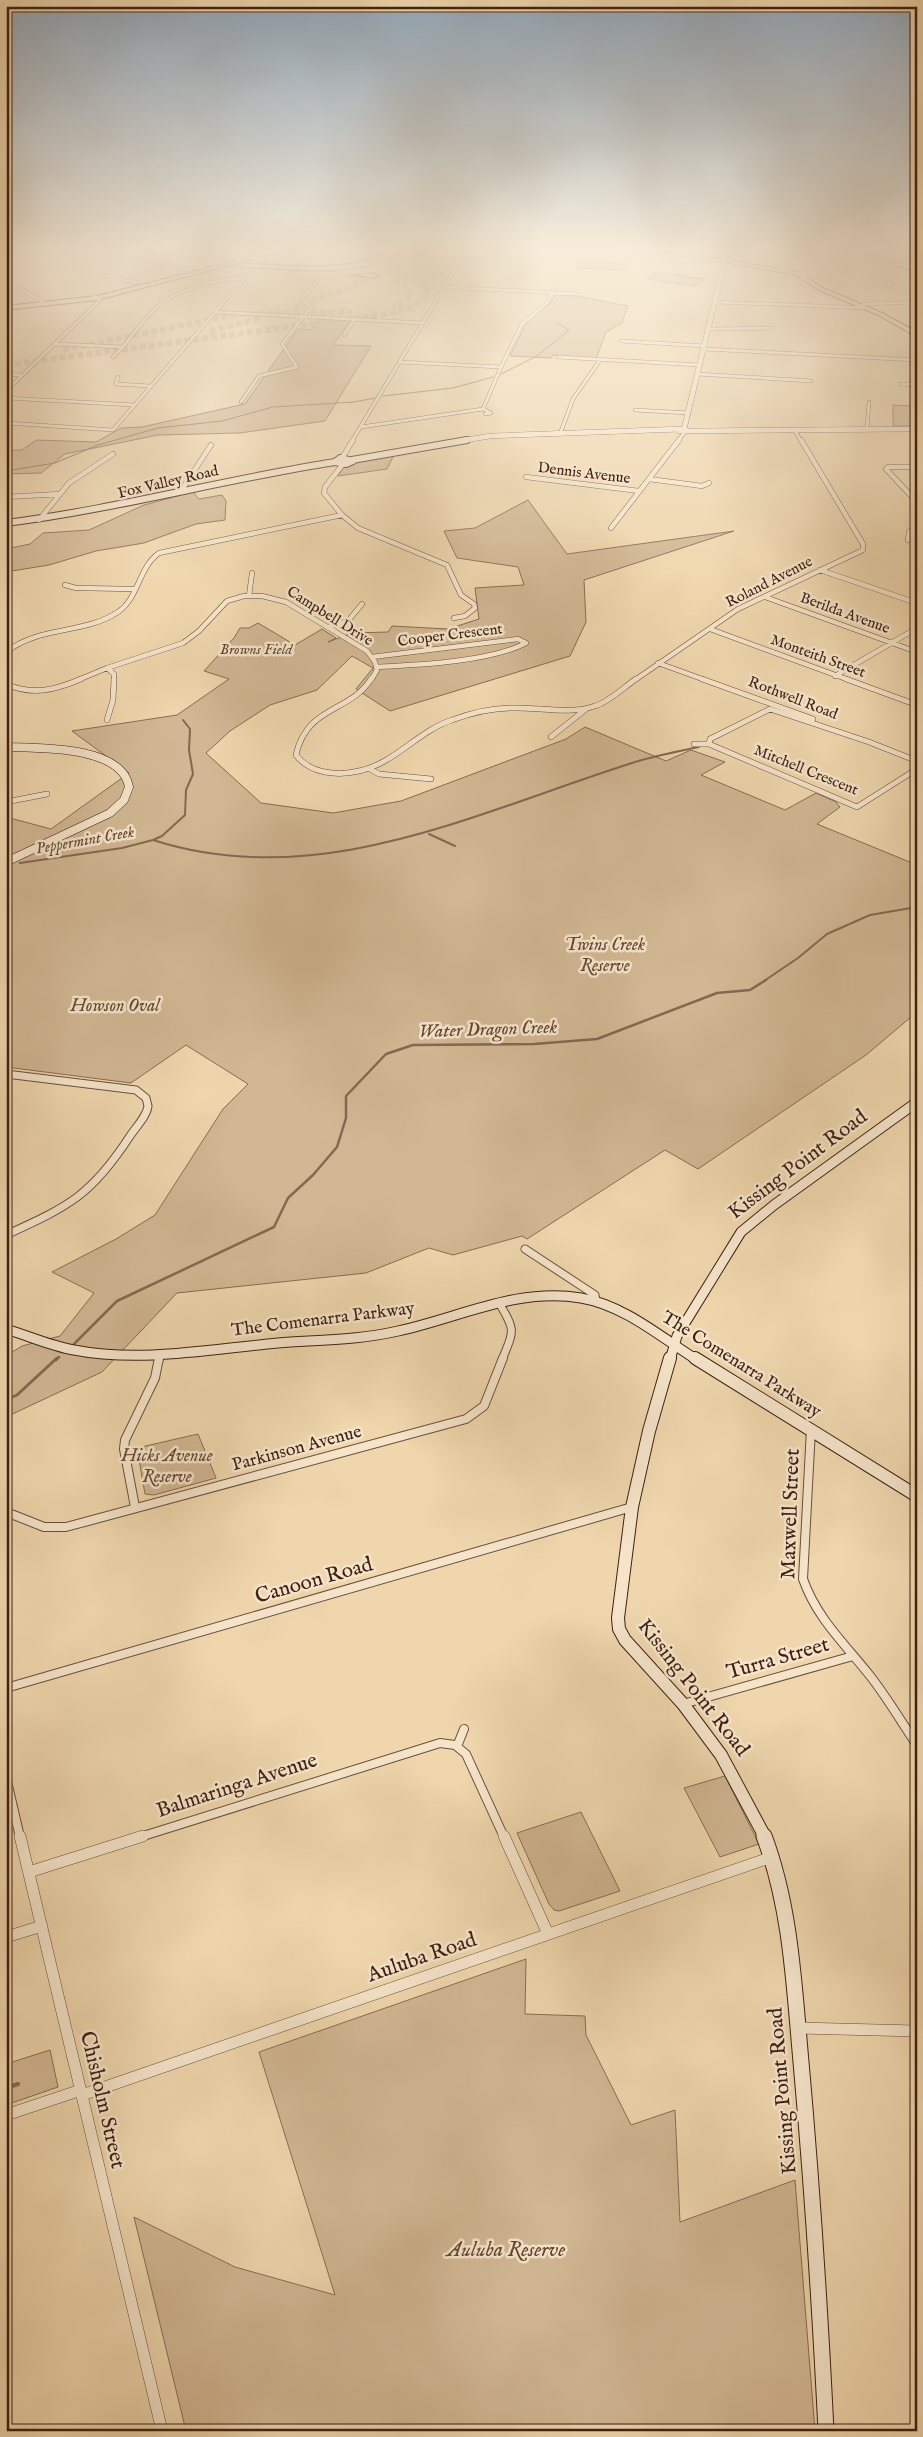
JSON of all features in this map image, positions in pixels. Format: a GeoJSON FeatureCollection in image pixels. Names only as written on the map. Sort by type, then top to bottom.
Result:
{"type":"FeatureCollection","features":[{"type":"Feature","properties":{"kind":"main road"},"geometry":{"type":"LineString","coordinates":[[684,431],[699,365]]}},
{"type":"Feature","properties":{"kind":"main road"},"geometry":{"type":"LineString","coordinates":[[343,461],[486,436],[917,428]]}},
{"type":"Feature","properties":{"kind":"main road","name":"Fox Valley Road"},"geometry":{"type":"LineString","coordinates":[[6,523],[39,520],[115,507],[279,470],[343,461]]}},
{"type":"Feature","properties":{"kind":"main road"},"geometry":{"type":"LineString","coordinates":[[6,747],[73,752],[95,757],[114,764],[126,777],[129,785],[124,800],[110,813],[6,862]]}},
{"type":"Feature","properties":{"kind":"main road","name":"Kissing Point Road"},"geometry":{"type":"LineString","coordinates":[[826,2431],[818,2253],[799,2028],[790,1936],[774,1856],[731,1769],[683,1704],[634,1653],[619,1629],[618,1618],[632,1507],[649,1430],[674,1344],[740,1232],[774,1205],[917,1102]]}},
{"type":"Feature","properties":{"kind":"main road","name":"The Comenarra Parkway"},"geometry":{"type":"LineString","coordinates":[[6,1329],[86,1352],[160,1354],[392,1332],[436,1323],[524,1296],[551,1294],[596,1301],[614,1308],[674,1344],[917,1496]]}},
{"type":"Feature","properties":{"kind":"street"},"geometry":{"type":"LineString","coordinates":[[6,391],[32,365]]}},
{"type":"Feature","properties":{"kind":"street"},"geometry":{"type":"LineString","coordinates":[[6,423],[113,430],[169,365]]}},
{"type":"Feature","properties":{"kind":"street"},"geometry":{"type":"LineString","coordinates":[[241,402],[259,376],[297,367],[296,365]]}},
{"type":"Feature","properties":{"kind":"street"},"geometry":{"type":"LineString","coordinates":[[398,365],[343,461],[325,487],[324,493],[342,516],[358,528],[447,565],[461,595],[474,604],[475,608],[465,616],[454,618]]}},
{"type":"Feature","properties":{"kind":"street"},"geometry":{"type":"LineString","coordinates":[[361,427],[484,412],[501,366],[469,365]]}},
{"type":"Feature","properties":{"kind":"street"},"geometry":{"type":"LineString","coordinates":[[560,434],[573,399],[597,365]]}},
{"type":"Feature","properties":{"kind":"street"},"geometry":{"type":"LineString","coordinates":[[694,365],[699,365]]}},
{"type":"Feature","properties":{"kind":"street"},"geometry":{"type":"LineString","coordinates":[[6,374],[21,375]]}},
{"type":"Feature","properties":{"kind":"street"},"geometry":{"type":"LineString","coordinates":[[697,374],[811,381]]}},
{"type":"Feature","properties":{"kind":"street"},"geometry":{"type":"LineString","coordinates":[[118,377],[116,384],[150,386]]}},
{"type":"Feature","properties":{"kind":"street"},"geometry":{"type":"LineString","coordinates":[[900,384],[917,385]]}},
{"type":"Feature","properties":{"kind":"street"},"geometry":{"type":"LineString","coordinates":[[6,398],[134,405]]}},
{"type":"Feature","properties":{"kind":"street"},"geometry":{"type":"LineString","coordinates":[[867,428],[869,402]]}},
{"type":"Feature","properties":{"kind":"street"},"geometry":{"type":"LineString","coordinates":[[635,410],[689,413]]}},
{"type":"Feature","properties":{"kind":"street","name":"Roland Avenue"},"geometry":{"type":"LineString","coordinates":[[551,736],[586,711],[586,709],[597,706],[738,609],[860,553],[863,547],[794,429]]}},
{"type":"Feature","properties":{"kind":"street"},"geometry":{"type":"LineString","coordinates":[[611,528],[684,431]]}},
{"type":"Feature","properties":{"kind":"street"},"geometry":{"type":"LineString","coordinates":[[181,491],[211,445]]}},
{"type":"Feature","properties":{"kind":"street"},"geometry":{"type":"LineString","coordinates":[[39,520],[69,483],[113,454]]}},
{"type":"Feature","properties":{"kind":"street"},"geometry":{"type":"LineString","coordinates":[[917,467],[898,465],[888,466],[886,469],[917,502]]}},
{"type":"Feature","properties":{"kind":"street","name":"Dennis Avenue"},"geometry":{"type":"LineString","coordinates":[[526,477],[639,491]]}},
{"type":"Feature","properties":{"kind":"street"},"geometry":{"type":"LineString","coordinates":[[649,480],[700,486],[709,483]]}},
{"type":"Feature","properties":{"kind":"street"},"geometry":{"type":"LineString","coordinates":[[6,498],[60,494]]}},
{"type":"Feature","properties":{"kind":"street"},"geometry":{"type":"LineString","coordinates":[[6,652],[16,643],[26,638],[86,625],[107,618],[125,607],[143,569],[159,553],[342,516]]}},
{"type":"Feature","properties":{"kind":"street"},"geometry":{"type":"LineString","coordinates":[[908,540],[909,532],[917,528]]}},
{"type":"Feature","properties":{"kind":"street"},"geometry":{"type":"LineString","coordinates":[[820,570],[917,603]]}},
{"type":"Feature","properties":{"kind":"street"},"geometry":{"type":"LineString","coordinates":[[249,596],[252,573]]}},
{"type":"Feature","properties":{"kind":"street"},"geometry":{"type":"LineString","coordinates":[[65,585],[76,588],[134,589]]}},
{"type":"Feature","properties":{"kind":"street","name":"Campbell Drive"},"geometry":{"type":"LineString","coordinates":[[6,684],[26,690],[58,689],[107,668],[185,643],[209,622],[224,603],[249,596],[279,599],[367,651],[372,657],[377,670],[370,682],[306,728],[299,738],[296,750],[299,760],[322,771],[344,773],[370,769],[437,727],[485,711],[518,708],[567,711],[586,709]]}},
{"type":"Feature","properties":{"kind":"street","name":"Berilda Avenue"},"geometry":{"type":"LineString","coordinates":[[765,597],[917,652]]}},
{"type":"Feature","properties":{"kind":"street"},"geometry":{"type":"LineString","coordinates":[[328,627],[348,621],[362,604]]}},
{"type":"Feature","properties":{"kind":"street"},"geometry":{"type":"LineString","coordinates":[[835,676],[890,642],[917,628]]}},
{"type":"Feature","properties":{"kind":"street","name":"Monteith Street"},"geometry":{"type":"LineString","coordinates":[[710,629],[917,705]]}},
{"type":"Feature","properties":{"kind":"street","name":"Cooper Crescent"},"geometry":{"type":"LineString","coordinates":[[372,657],[518,639],[526,643],[519,648],[487,655],[376,667]]}},
{"type":"Feature","properties":{"kind":"street","name":"Rothwell Road"},"geometry":{"type":"LineString","coordinates":[[658,663],[749,694],[917,761]]}},
{"type":"Feature","properties":{"kind":"street"},"geometry":{"type":"LineString","coordinates":[[107,668],[114,674],[112,700],[107,720]]}},
{"type":"Feature","properties":{"kind":"street","name":"Mitchell Crescent"},"geometry":{"type":"LineString","coordinates":[[709,744],[710,739],[770,709],[858,740],[872,743]]}},
{"type":"Feature","properties":{"kind":"street","name":"Mitchell Crescent"},"geometry":{"type":"LineString","coordinates":[[694,744],[709,744],[857,807],[917,769]]}},
{"type":"Feature","properties":{"kind":"street"},"geometry":{"type":"LineString","coordinates":[[370,769],[379,774],[431,779]]}},
{"type":"Feature","properties":{"kind":"street"},"geometry":{"type":"LineString","coordinates":[[6,802],[47,794]]}},
{"type":"Feature","properties":{"kind":"street"},"geometry":{"type":"LineString","coordinates":[[6,1074],[136,1090],[145,1095],[149,1103],[144,1116],[109,1166],[88,1190],[71,1202],[6,1235]]}},
{"type":"Feature","properties":{"kind":"street"},"geometry":{"type":"LineString","coordinates":[[525,1249],[595,1295],[596,1301]]}},
{"type":"Feature","properties":{"kind":"street","name":"Parkinson Avenue"},"geometry":{"type":"LineString","coordinates":[[6,1512],[36,1525],[54,1528],[66,1527],[448,1425],[473,1416],[484,1406],[513,1332],[511,1323],[499,1303]]}},
{"type":"Feature","properties":{"kind":"street"},"geometry":{"type":"LineString","coordinates":[[136,1507],[124,1440],[155,1378],[160,1354]]}},
{"type":"Feature","properties":{"kind":"street","name":"Maxwell Street"},"geometry":{"type":"LineString","coordinates":[[811,1429],[803,1580],[812,1604],[853,1656],[917,1745]]}},
{"type":"Feature","properties":{"kind":"street","name":"Canoon Road"},"geometry":{"type":"LineString","coordinates":[[6,1688],[632,1507]]}},
{"type":"Feature","properties":{"kind":"street","name":"Turra Street"},"geometry":{"type":"LineString","coordinates":[[683,1704],[853,1656]]}},
{"type":"Feature","properties":{"kind":"street"},"geometry":{"type":"LineString","coordinates":[[464,1729],[458,1744],[465,1750],[548,1934]]}},
{"type":"Feature","properties":{"kind":"street","name":"Balmaringa Avenue"},"geometry":{"type":"LineString","coordinates":[[29,1872],[434,1743],[458,1744]]}},
{"type":"Feature","properties":{"kind":"street","name":"Chisholm Street"},"geometry":{"type":"LineString","coordinates":[[6,1778],[162,2431]]}},
{"type":"Feature","properties":{"kind":"street","name":"Auluba Road"},"geometry":{"type":"LineString","coordinates":[[6,2115],[82,2093],[774,1856]]}},
{"type":"Feature","properties":{"kind":"street"},"geometry":{"type":"LineString","coordinates":[[6,1937],[42,1926]]}},
{"type":"Feature","properties":{"kind":"street"},"geometry":{"type":"LineString","coordinates":[[799,2028],[917,2031]]}},
{"type":"Feature","properties":{"kind":"green space"},"geometry":{"type":"Polygon","coordinates":[[[273,365],[360,365],[325,421],[240,433],[158,435],[65,454],[41,473],[6,474],[6,450],[22,450],[36,440],[96,442],[121,428],[142,427],[245,404],[273,365]]]}},
{"type":"Feature","properties":{"kind":"green space"},"geometry":{"type":"Polygon","coordinates":[[[893,405],[917,406],[917,426],[893,426],[893,405]]]}},
{"type":"Feature","properties":{"kind":"green space"},"geometry":{"type":"Polygon","coordinates":[[[394,455],[387,469],[338,476],[344,467],[353,463],[394,455]]]}},
{"type":"Feature","properties":{"kind":"green space"},"geometry":{"type":"Polygon","coordinates":[[[193,492],[199,499],[222,495],[226,501],[225,520],[196,524],[144,543],[96,551],[49,565],[6,572],[6,549],[30,544],[43,533],[89,530],[144,505],[193,492]]]}},
{"type":"Feature","properties":{"kind":"green space"},"geometry":{"type":"Polygon","coordinates":[[[528,500],[567,554],[734,531],[584,580],[586,622],[570,656],[390,711],[356,689],[373,668],[352,656],[317,690],[270,705],[230,731],[206,753],[261,803],[333,813],[401,801],[566,739],[585,727],[666,761],[691,750],[725,762],[701,775],[785,810],[816,793],[836,802],[840,807],[817,824],[917,865],[917,1012],[866,1055],[698,1169],[665,1150],[527,1239],[522,1236],[453,1255],[429,1248],[366,1273],[177,1293],[102,1372],[6,1417],[6,1356],[22,1346],[60,1336],[94,1293],[52,1272],[116,1239],[155,1215],[223,1109],[248,1084],[186,1045],[131,1083],[6,1067],[6,817],[51,829],[129,773],[72,731],[177,715],[229,679],[204,671],[234,638],[240,628],[249,628],[258,623],[295,645],[322,629],[336,638],[328,642],[352,633],[388,632],[392,626],[448,629],[479,619],[475,588],[524,585],[518,567],[457,558],[444,531],[475,528],[528,500]]]}},
{"type":"Feature","properties":{"kind":"green space","name":"Hicks Avenue Reserve"},"geometry":{"type":"Polygon","coordinates":[[[198,1434],[216,1478],[154,1495],[145,1494],[137,1448],[198,1434]]]}},
{"type":"Feature","properties":{"kind":"green space"},"geometry":{"type":"Polygon","coordinates":[[[725,1776],[759,1844],[720,1857],[684,1788],[725,1776]]]}},
{"type":"Feature","properties":{"kind":"green space"},"geometry":{"type":"Polygon","coordinates":[[[581,1812],[620,1891],[559,1911],[554,1910],[549,1904],[517,1833],[581,1812]]]}},
{"type":"Feature","properties":{"kind":"green space","name":"Auluba Reserve"},"geometry":{"type":"Polygon","coordinates":[[[526,1959],[525,2014],[585,2016],[586,2035],[631,2125],[675,2110],[680,2222],[795,2180],[815,2431],[186,2431],[134,2217],[235,2267],[335,2295],[259,2052],[526,1959]]]}},
{"type":"Feature","properties":{"kind":"green space"},"geometry":{"type":"Polygon","coordinates":[[[50,2050],[58,2087],[6,2105],[6,2064],[50,2050]]]}},
{"type":"Feature","properties":{"kind":"waterway"},"geometry":{"type":"LineString","coordinates":[[501,374],[520,365]]}},
{"type":"Feature","properties":{"kind":"waterway"},"geometry":{"type":"LineString","coordinates":[[383,396],[453,388],[493,377]]}},
{"type":"Feature","properties":{"kind":"waterway"},"geometry":{"type":"LineString","coordinates":[[6,471],[55,463],[98,445],[158,428],[222,421],[273,407],[354,402],[375,398]]}},
{"type":"Feature","properties":{"kind":"waterway"},"geometry":{"type":"LineString","coordinates":[[153,840],[162,836],[185,815],[186,790],[193,774],[189,750],[190,729],[183,720]]}},
{"type":"Feature","properties":{"kind":"waterway"},"geometry":{"type":"LineString","coordinates":[[153,840],[214,854],[275,857],[335,852],[395,840],[454,824],[638,761],[699,747]]}},
{"type":"Feature","properties":{"kind":"waterway"},"geometry":{"type":"LineString","coordinates":[[429,834],[455,846]]}},
{"type":"Feature","properties":{"kind":"waterway","name":"Peppermint Creek"},"geometry":{"type":"LineString","coordinates":[[20,863],[122,848],[153,840]]}},
{"type":"Feature","properties":{"kind":"waterway","name":"Water Dragon Creek"},"geometry":{"type":"LineString","coordinates":[[764,981],[798,958],[827,934],[870,915],[917,907]]}},
{"type":"Feature","properties":{"kind":"waterway","name":"Water Dragon Creek"},"geometry":{"type":"LineString","coordinates":[[74,1344],[117,1301],[274,1227],[288,1198],[313,1175],[337,1147],[346,1118],[346,1096],[386,1054],[413,1045],[534,1044],[597,1039],[717,993],[750,990],[766,980]]}},
{"type":"Feature","properties":{"kind":"waterway","name":"Water Dragon Creek"},"geometry":{"type":"LineString","coordinates":[[56,1360],[59,1357]]}},
{"type":"Feature","properties":{"kind":"waterway","name":"Water Dragon Creek"},"geometry":{"type":"LineString","coordinates":[[6,1400],[17,1395],[57,1358]]}},
{"type":"Feature","properties":{"kind":"waterway"},"geometry":{"type":"LineString","coordinates":[[6,2088],[18,2084]]}},
{"type":"Feature","properties":{"kind":"park label","name":"Browns Field"},"geometry":{"type":"Point","coordinates":[256,649]}},
{"type":"Feature","properties":{"kind":"park label","name":"Twins Creek Reserve"},"geometry":{"type":"Point","coordinates":[605,955]}},
{"type":"Feature","properties":{"kind":"park label","name":"Howson Oval"},"geometry":{"type":"Point","coordinates":[115,1006]}}]}
